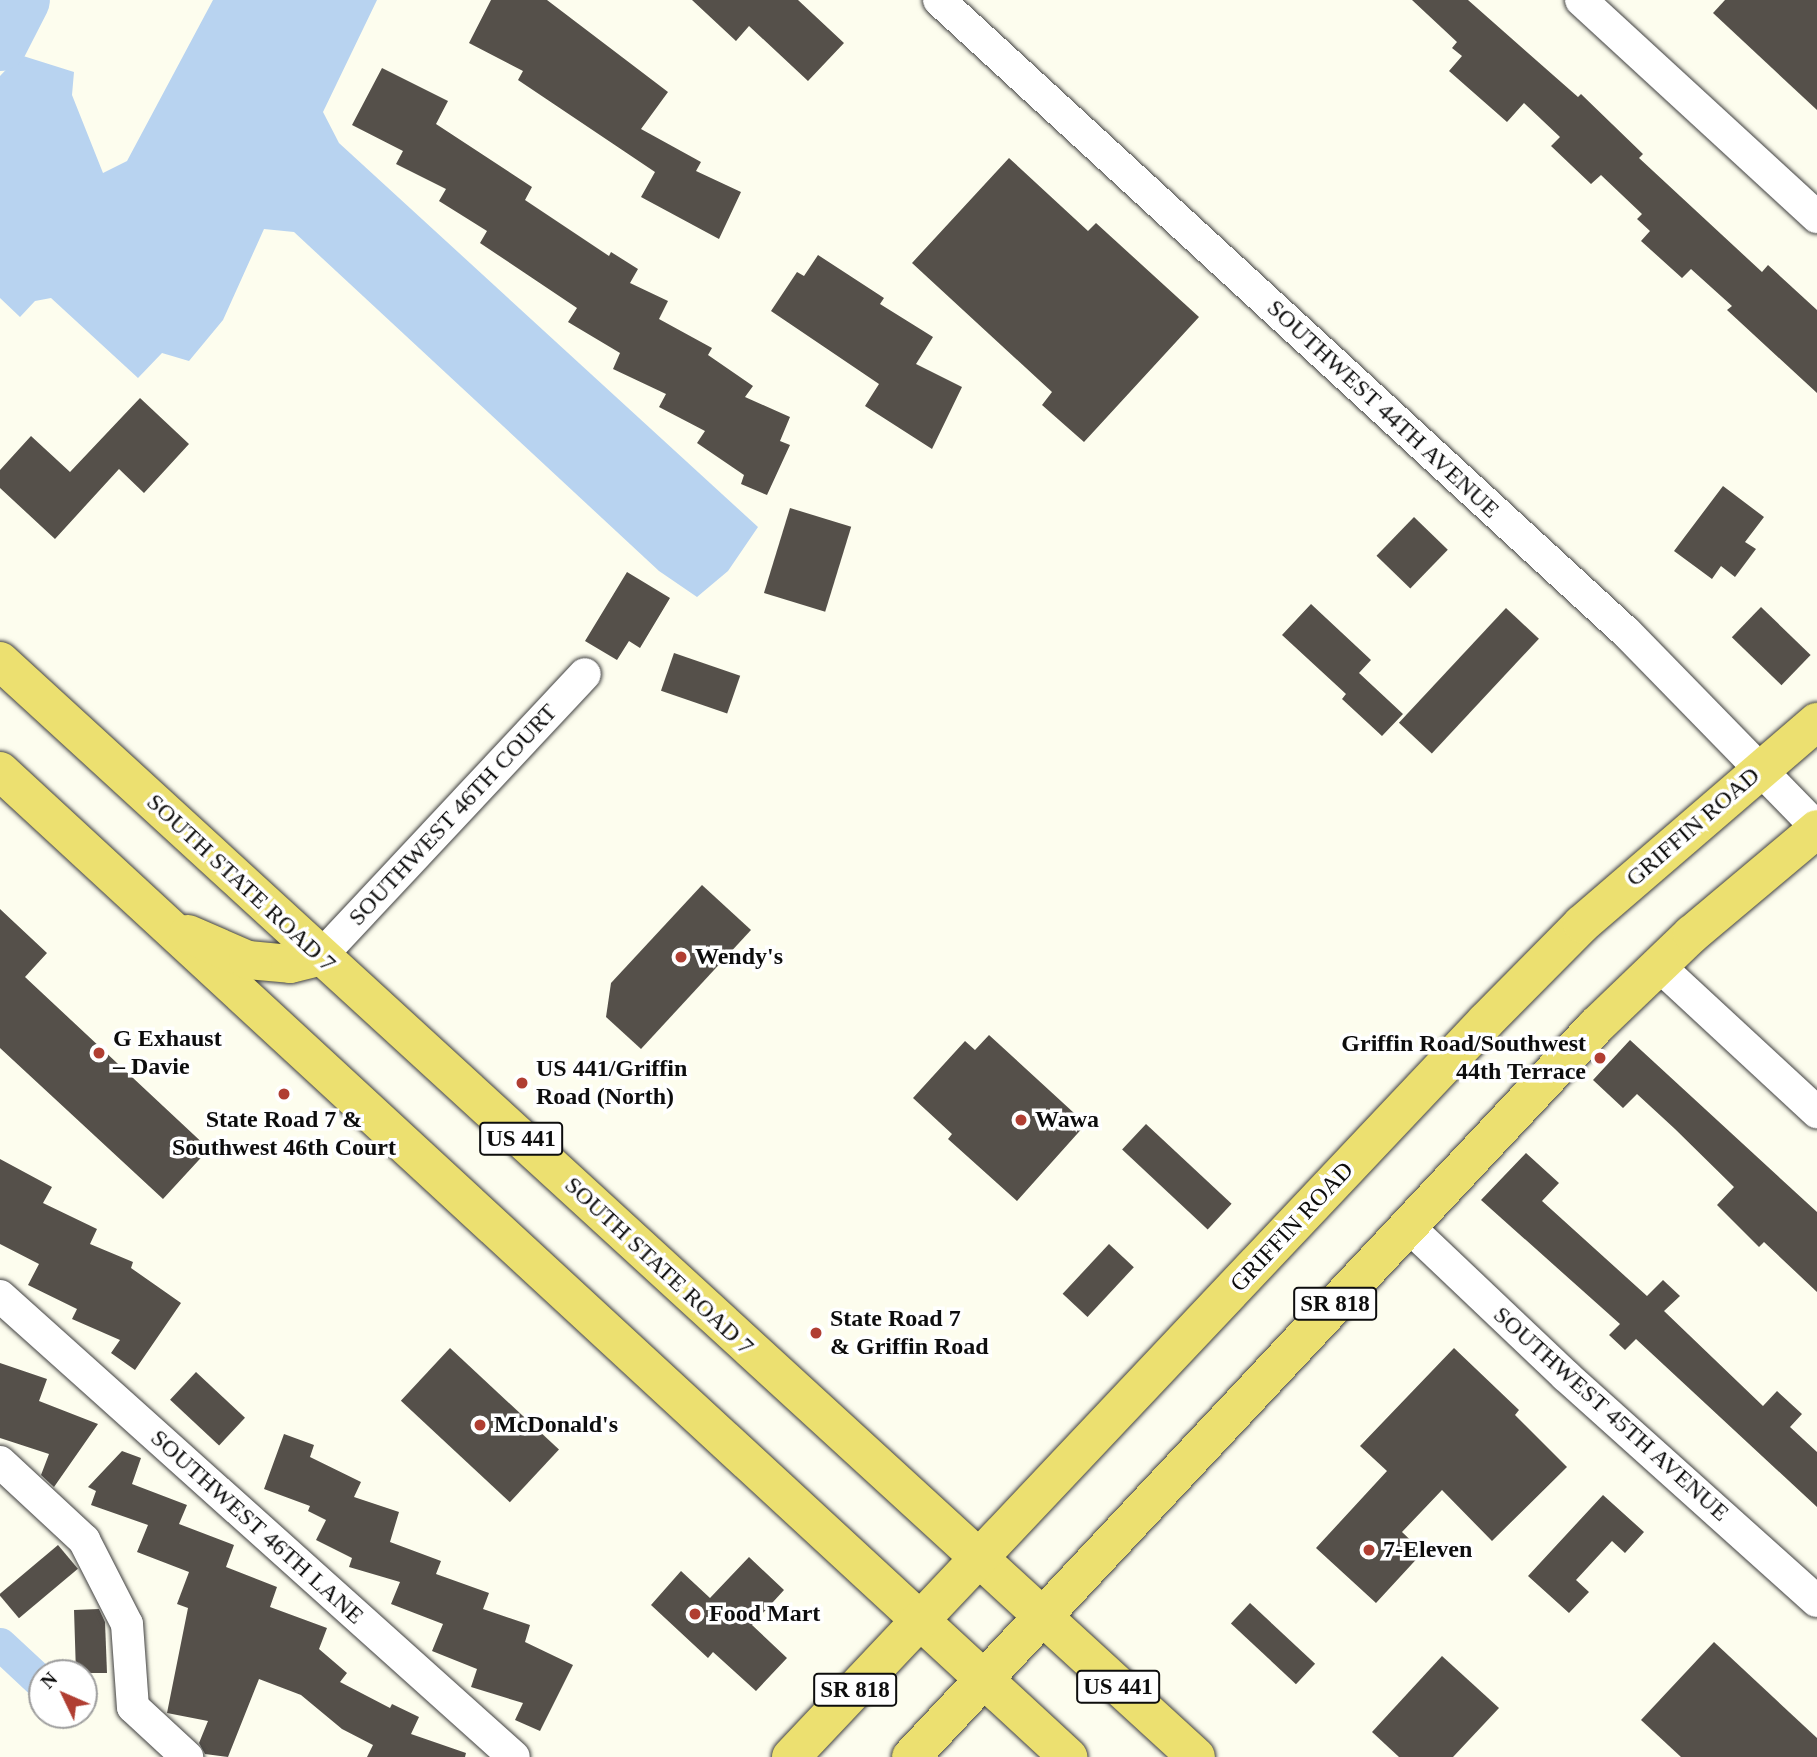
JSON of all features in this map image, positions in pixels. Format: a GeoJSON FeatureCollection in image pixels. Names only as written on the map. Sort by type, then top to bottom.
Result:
{"type":"FeatureCollection","features":[{"type":"Feature","properties":{"kind":"main road","name":"SOUTH STATE ROAD 7"},"geometry":{"type":"LineString","coordinates":[[0,661],[978,1561],[1196,1757]]}},
{"type":"Feature","properties":{"kind":"main road","name":"GRIFFIN ROAD"},"geometry":{"type":"LineString","coordinates":[[791,1757],[1486,1021],[1582,924],[1817,722]]}},
{"type":"Feature","properties":{"kind":"main road"},"geometry":{"type":"LineString","coordinates":[[0,771],[919,1623],[1068,1757]]}},
{"type":"Feature","properties":{"kind":"main road","name":"SR 818"},"geometry":{"type":"LineString","coordinates":[[911,1757],[1408,1226],[1658,965],[1817,828]]}},
{"type":"Feature","properties":{"kind":"main road"},"geometry":{"type":"LineString","coordinates":[[163,924],[248,960],[290,964],[320,956]]}},
{"type":"Feature","properties":{"kind":"street","name":"SOUTHWEST 44TH AVENUE"},"geometry":{"type":"LineString","coordinates":[[939,0],[1627,633],[1817,828]]}},
{"type":"Feature","properties":{"kind":"street"},"geometry":{"type":"LineString","coordinates":[[1581,0],[1817,217]]}},
{"type":"Feature","properties":{"kind":"street","name":"SOUTHWEST 46TH COURT"},"geometry":{"type":"LineString","coordinates":[[320,956],[585,674]]}},
{"type":"Feature","properties":{"kind":"street"},"geometry":{"type":"LineString","coordinates":[[1658,965],[1817,1112]]}},
{"type":"Feature","properties":{"kind":"street","name":"SOUTHWEST 45TH AVENUE"},"geometry":{"type":"LineString","coordinates":[[1408,1226],[1566,1376],[1817,1601]]}},
{"type":"Feature","properties":{"kind":"street","name":"SOUTHWEST 46TH LANE"},"geometry":{"type":"LineString","coordinates":[[0,1296],[514,1757]]}},
{"type":"Feature","properties":{"kind":"street"},"geometry":{"type":"LineString","coordinates":[[0,1462],[84,1539],[127,1624],[133,1707],[187,1757]]}},
{"type":"Feature","properties":{"kind":"water"},"geometry":{"type":"Polygon","coordinates":[[[213,0],[377,0],[323,112],[339,143],[758,527],[728,571],[697,597],[659,571],[294,232],[264,229],[223,320],[189,361],[162,353],[138,378],[51,298],[35,301],[20,317],[0,298],[0,76],[20,55],[74,72],[72,95],[103,173],[127,161],[213,0]]]}},
{"type":"Feature","properties":{"kind":"building"},"geometry":{"type":"Polygon","coordinates":[[[491,0],[547,0],[668,92],[641,129],[701,162],[696,171],[741,192],[719,239],[641,197],[655,172],[518,80],[523,71],[469,43],[491,0]]]}},
{"type":"Feature","properties":{"kind":"building"},"geometry":{"type":"Polygon","coordinates":[[[692,0],[798,0],[844,43],[808,81],[749,26],[736,41],[692,0]]]}},
{"type":"Feature","properties":{"kind":"building"},"geometry":{"type":"Polygon","coordinates":[[[1412,0],[1468,0],[1578,97],[1581,94],[1643,154],[1639,158],[1762,272],[1768,265],[1817,310],[1817,393],[1727,310],[1732,306],[1691,269],[1682,278],[1641,241],[1650,231],[1637,219],[1642,214],[1601,175],[1591,184],[1551,146],[1560,137],[1524,103],[1507,122],[1449,71],[1462,56],[1452,48],[1457,42],[1412,0]]]}},
{"type":"Feature","properties":{"kind":"building"},"geometry":{"type":"Polygon","coordinates":[[[1725,0],[1817,0],[1817,110],[1713,13],[1725,0]]]}},
{"type":"Feature","properties":{"kind":"building"},"geometry":{"type":"Polygon","coordinates":[[[382,68],[448,101],[436,124],[532,187],[525,200],[609,256],[611,252],[638,269],[630,283],[668,301],[659,319],[712,348],[708,355],[753,386],[745,397],[790,417],[780,441],[790,445],[767,495],[741,484],[744,475],[697,443],[705,431],[659,407],[666,394],[613,369],[620,353],[568,322],[577,308],[480,243],[487,231],[439,201],[446,189],[396,164],[403,151],[352,125],[382,68]]]}},
{"type":"Feature","properties":{"kind":"building"},"geometry":{"type":"Polygon","coordinates":[[[1009,158],[1088,231],[1096,223],[1199,317],[1084,442],[1042,405],[1052,392],[912,263],[1009,158]]]}},
{"type":"Feature","properties":{"kind":"building"},"geometry":{"type":"Polygon","coordinates":[[[818,255],[884,298],[880,304],[933,337],[916,364],[962,387],[932,449],[865,406],[879,384],[771,311],[797,272],[804,276],[818,255]]]}},
{"type":"Feature","properties":{"kind":"building"},"geometry":{"type":"Polygon","coordinates":[[[140,398],[189,444],[144,493],[119,469],[55,539],[0,488],[0,470],[31,436],[70,472],[140,398]]]}},
{"type":"Feature","properties":{"kind":"building"},"geometry":{"type":"Polygon","coordinates":[[[1723,486],[1764,517],[1745,542],[1756,549],[1735,577],[1721,566],[1712,579],[1674,551],[1723,486]]]}},
{"type":"Feature","properties":{"kind":"building"},"geometry":{"type":"Polygon","coordinates":[[[790,508],[851,527],[825,612],[764,593],[790,508]]]}},
{"type":"Feature","properties":{"kind":"building"},"geometry":{"type":"Polygon","coordinates":[[[1414,517],[1448,550],[1410,588],[1376,556],[1414,517]]]}},
{"type":"Feature","properties":{"kind":"building"},"geometry":{"type":"Polygon","coordinates":[[[627,572],[670,598],[640,648],[629,641],[617,660],[585,641],[627,572]]]}},
{"type":"Feature","properties":{"kind":"building"},"geometry":{"type":"Polygon","coordinates":[[[1311,604],[1371,660],[1359,673],[1403,714],[1382,736],[1342,699],[1346,694],[1282,635],[1311,604]]]}},
{"type":"Feature","properties":{"kind":"building"},"geometry":{"type":"Polygon","coordinates":[[[1761,607],[1811,655],[1781,685],[1732,637],[1761,607]]]}},
{"type":"Feature","properties":{"kind":"building"},"geometry":{"type":"Polygon","coordinates":[[[1506,608],[1539,639],[1432,754],[1399,723],[1506,608]]]}},
{"type":"Feature","properties":{"kind":"building"},"geometry":{"type":"Polygon","coordinates":[[[674,653],[740,676],[727,714],[661,691],[674,653]]]}},
{"type":"Feature","properties":{"kind":"building","name":"Wendy's"},"geometry":{"type":"Polygon","coordinates":[[[702,885],[751,930],[641,1049],[606,1017],[611,983],[702,885]]]}},
{"type":"Feature","properties":{"kind":"building"},"geometry":{"type":"Polygon","coordinates":[[[0,909],[47,953],[25,977],[209,1149],[163,1199],[0,1048],[0,909]]]}},
{"type":"Feature","properties":{"kind":"building","name":"Wawa"},"geometry":{"type":"Polygon","coordinates":[[[989,1035],[1086,1124],[1017,1201],[948,1139],[952,1134],[913,1098],[965,1041],[975,1050],[989,1035]]]}},
{"type":"Feature","properties":{"kind":"building"},"geometry":{"type":"Polygon","coordinates":[[[1630,1040],[1817,1212],[1817,1292],[1764,1242],[1759,1247],[1717,1205],[1734,1187],[1675,1129],[1637,1094],[1623,1108],[1593,1080],[1630,1040]]]}},
{"type":"Feature","properties":{"kind":"building"},"geometry":{"type":"Polygon","coordinates":[[[1146,1124],[1232,1204],[1208,1229],[1122,1150],[1146,1124]]]}},
{"type":"Feature","properties":{"kind":"building"},"geometry":{"type":"Polygon","coordinates":[[[1526,1153],[1559,1183],[1542,1201],[1647,1296],[1663,1280],[1680,1296],[1664,1311],[1763,1406],[1777,1391],[1802,1414],[1790,1427],[1817,1452],[1817,1507],[1636,1339],[1625,1350],[1609,1335],[1620,1324],[1481,1200],[1526,1153]]]}},
{"type":"Feature","properties":{"kind":"building"},"geometry":{"type":"Polygon","coordinates":[[[0,1159],[52,1187],[43,1203],[97,1229],[90,1244],[133,1262],[131,1268],[181,1303],[135,1370],[111,1353],[120,1340],[72,1319],[77,1309],[28,1285],[39,1264],[0,1244],[0,1159]]]}},
{"type":"Feature","properties":{"kind":"building"},"geometry":{"type":"Polygon","coordinates":[[[1109,1244],[1134,1267],[1087,1317],[1063,1294],[1109,1244]]]}},
{"type":"Feature","properties":{"kind":"building","name":"McDonald's"},"geometry":{"type":"Polygon","coordinates":[[[450,1348],[559,1450],[510,1502],[401,1401],[450,1348]]]}},
{"type":"Feature","properties":{"kind":"building"},"geometry":{"type":"Polygon","coordinates":[[[1454,1348],[1519,1410],[1515,1415],[1567,1467],[1492,1541],[1442,1490],[1402,1532],[1423,1552],[1376,1603],[1316,1548],[1387,1471],[1360,1446],[1454,1348]]]}},
{"type":"Feature","properties":{"kind":"building"},"geometry":{"type":"Polygon","coordinates":[[[0,1363],[47,1379],[39,1401],[98,1424],[54,1487],[41,1475],[49,1454],[0,1438],[0,1363]]]}},
{"type":"Feature","properties":{"kind":"building"},"geometry":{"type":"Polygon","coordinates":[[[196,1372],[245,1418],[219,1445],[170,1400],[196,1372]]]}},
{"type":"Feature","properties":{"kind":"building"},"geometry":{"type":"Polygon","coordinates":[[[284,1434],[314,1445],[310,1457],[361,1482],[354,1497],[399,1512],[390,1542],[441,1561],[436,1574],[489,1593],[483,1609],[530,1625],[525,1642],[573,1665],[540,1731],[515,1720],[523,1703],[471,1687],[477,1669],[432,1651],[443,1624],[391,1604],[400,1582],[349,1567],[352,1558],[316,1540],[326,1520],[308,1511],[310,1506],[264,1489],[284,1434]]]}},
{"type":"Feature","properties":{"kind":"building"},"geometry":{"type":"Polygon","coordinates":[[[122,1451],[141,1458],[132,1484],[187,1505],[179,1524],[234,1545],[226,1567],[277,1587],[270,1607],[327,1628],[319,1649],[347,1673],[340,1682],[390,1708],[392,1704],[419,1717],[411,1734],[466,1753],[465,1757],[367,1757],[373,1745],[342,1729],[301,1695],[259,1679],[228,1757],[205,1754],[199,1743],[208,1721],[167,1713],[188,1608],[177,1604],[189,1572],[137,1552],[148,1525],[91,1505],[96,1491],[88,1487],[122,1451]]]}},
{"type":"Feature","properties":{"kind":"building"},"geometry":{"type":"Polygon","coordinates":[[[1603,1495],[1644,1532],[1625,1553],[1612,1541],[1576,1580],[1589,1592],[1569,1613],[1528,1576],[1603,1495]]]}},
{"type":"Feature","properties":{"kind":"building"},"geometry":{"type":"Polygon","coordinates":[[[58,1545],[78,1569],[19,1618],[0,1594],[58,1545]]]}},
{"type":"Feature","properties":{"kind":"building"},"geometry":{"type":"Polygon","coordinates":[[[749,1557],[784,1590],[752,1625],[787,1658],[756,1691],[713,1652],[708,1658],[651,1605],[681,1571],[710,1598],[749,1557]]]}},
{"type":"Feature","properties":{"kind":"building"},"geometry":{"type":"Polygon","coordinates":[[[1250,1603],[1315,1664],[1296,1684],[1231,1623],[1250,1603]]]}},
{"type":"Feature","properties":{"kind":"building"},"geometry":{"type":"Polygon","coordinates":[[[99,1609],[105,1622],[107,1673],[98,1673],[98,1659],[76,1659],[74,1610],[99,1609]]]}},
{"type":"Feature","properties":{"kind":"building"},"geometry":{"type":"Polygon","coordinates":[[[1714,1642],[1817,1738],[1817,1757],[1681,1757],[1641,1720],[1714,1642]]]}},
{"type":"Feature","properties":{"kind":"building"},"geometry":{"type":"Polygon","coordinates":[[[1442,1656],[1499,1708],[1453,1757],[1399,1757],[1372,1732],[1442,1656]]]}},
{"type":"Feature","properties":{"kind":"waterway"},"geometry":{"type":"LineString","coordinates":[[0,43],[22,0]]}},
{"type":"Feature","properties":{"kind":"waterway"},"geometry":{"type":"LineString","coordinates":[[0,1644],[28,1670]]}},
{"type":"Feature","properties":{"kind":"place","name":"Wendy's"},"geometry":{"type":"Point","coordinates":[681,957]}},
{"type":"Feature","properties":{"kind":"place","name":"G Exhaust – Davie"},"geometry":{"type":"Point","coordinates":[99,1053]}},
{"type":"Feature","properties":{"kind":"place","name":"Griffin Road/Southwest 44th Terrace"},"geometry":{"type":"Point","coordinates":[1600,1058]}},
{"type":"Feature","properties":{"kind":"place","name":"US 441/Griffin Road (North)"},"geometry":{"type":"Point","coordinates":[522,1083]}},
{"type":"Feature","properties":{"kind":"place","name":"State Road 7 & Southwest 46th Court"},"geometry":{"type":"Point","coordinates":[284,1094]}},
{"type":"Feature","properties":{"kind":"place","name":"Wawa"},"geometry":{"type":"Point","coordinates":[1021,1120]}},
{"type":"Feature","properties":{"kind":"place","name":"State Road 7 & Griffin Road"},"geometry":{"type":"Point","coordinates":[816,1333]}},
{"type":"Feature","properties":{"kind":"place","name":"McDonald's"},"geometry":{"type":"Point","coordinates":[480,1425]}},
{"type":"Feature","properties":{"kind":"place","name":"7-Eleven"},"geometry":{"type":"Point","coordinates":[1369,1550]}},
{"type":"Feature","properties":{"kind":"place","name":"Food Mart"},"geometry":{"type":"Point","coordinates":[695,1614]}}]}
